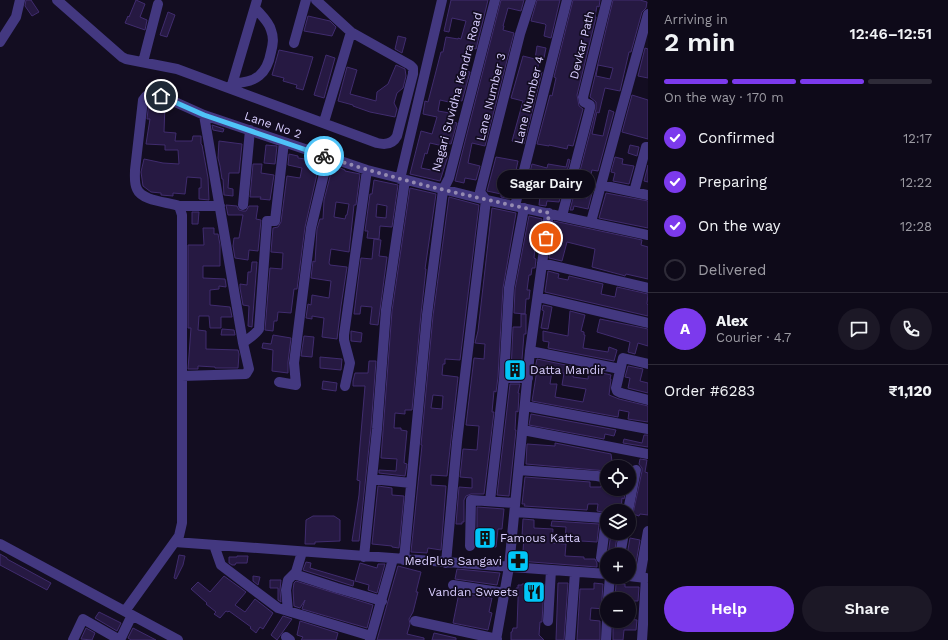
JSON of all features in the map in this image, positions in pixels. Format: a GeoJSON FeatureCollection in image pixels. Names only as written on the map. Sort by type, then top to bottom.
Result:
{"type":"FeatureCollection","features":[{"type":"Feature","properties":{"kind":"street"},"geometry":{"type":"LineString","coordinates":[[0,42],[16,17],[20,0]]}},
{"type":"Feature","properties":{"kind":"street"},"geometry":{"type":"LineString","coordinates":[[57,0],[122,57],[177,69],[232,86],[381,144],[392,142],[397,136],[413,74],[413,68],[351,32],[316,0]]}},
{"type":"Feature","properties":{"kind":"street"},"geometry":{"type":"LineString","coordinates":[[294,43],[306,0]]}},
{"type":"Feature","properties":{"kind":"street"},"geometry":{"type":"LineString","coordinates":[[364,557],[386,310],[403,180],[442,0]]}},
{"type":"Feature","properties":{"kind":"street","name":"Nagari Suvidha Kendra Road"},"geometry":{"type":"LineString","coordinates":[[404,560],[427,315],[443,190],[449,178],[495,0]]}},
{"type":"Feature","properties":{"kind":"street","name":"Lane Number 3"},"geometry":{"type":"LineString","coordinates":[[486,200],[480,192],[520,34],[531,0]]}},
{"type":"Feature","properties":{"kind":"street","name":"Lane Number 4"},"geometry":{"type":"LineString","coordinates":[[490,501],[504,378],[509,288],[520,207],[567,0]]}},
{"type":"Feature","properties":{"kind":"street","name":"Devkar Path"},"geometry":{"type":"LineString","coordinates":[[562,216],[590,108],[590,105],[584,102],[583,97],[607,0]]}},
{"type":"Feature","properties":{"kind":"street"},"geometry":{"type":"LineString","coordinates":[[142,62],[158,4]]}},
{"type":"Feature","properties":{"kind":"street"},"geometry":{"type":"LineString","coordinates":[[232,86],[256,4]]}},
{"type":"Feature","properties":{"kind":"street"},"geometry":{"type":"LineString","coordinates":[[232,86],[256,78],[264,72],[270,57],[274,41],[271,29],[256,4]]}},
{"type":"Feature","properties":{"kind":"street"},"geometry":{"type":"LineString","coordinates":[[591,222],[648,14]]}},
{"type":"Feature","properties":{"kind":"street"},"geometry":{"type":"LineString","coordinates":[[324,122],[351,32]]}},
{"type":"Feature","properties":{"kind":"street","name":"Lane No 2"},"geometry":{"type":"LineString","coordinates":[[179,206],[143,196],[137,190],[135,170],[143,100],[148,94],[155,93],[204,115],[367,170],[486,200],[648,235]]}},
{"type":"Feature","properties":{"kind":"street"},"geometry":{"type":"LineString","coordinates":[[182,376],[246,374],[249,366],[243,343],[204,115]]}},
{"type":"Feature","properties":{"kind":"street"},"geometry":{"type":"LineString","coordinates":[[243,205],[250,130]]}},
{"type":"Feature","properties":{"kind":"street"},"geometry":{"type":"LineString","coordinates":[[243,343],[249,337],[254,335],[259,329],[267,221],[275,221],[284,142]]}},
{"type":"Feature","properties":{"kind":"street"},"geometry":{"type":"LineString","coordinates":[[634,192],[646,147],[648,147]]}},
{"type":"Feature","properties":{"kind":"street"},"geometry":{"type":"LineString","coordinates":[[279,382],[296,385],[294,363],[311,228],[328,157]]}},
{"type":"Feature","properties":{"kind":"street"},"geometry":{"type":"LineString","coordinates":[[345,386],[350,363],[344,335],[367,170]]}},
{"type":"Feature","properties":{"kind":"street"},"geometry":{"type":"LineString","coordinates":[[601,185],[648,195]]}},
{"type":"Feature","properties":{"kind":"street"},"geometry":{"type":"LineString","coordinates":[[446,563],[457,442],[486,200]]}},
{"type":"Feature","properties":{"kind":"street"},"geometry":{"type":"LineString","coordinates":[[73,640],[83,619],[120,640],[128,613],[179,536],[182,523],[182,215],[179,206],[220,206]]}},
{"type":"Feature","properties":{"kind":"street"},"geometry":{"type":"LineString","coordinates":[[415,621],[496,639],[509,568],[530,351],[549,213]]}},
{"type":"Feature","properties":{"kind":"street"},"geometry":{"type":"LineString","coordinates":[[542,263],[648,288]]}},
{"type":"Feature","properties":{"kind":"street"},"geometry":{"type":"LineString","coordinates":[[538,297],[648,324]]}},
{"type":"Feature","properties":{"kind":"street"},"geometry":{"type":"LineString","coordinates":[[530,351],[620,369]]}},
{"type":"Feature","properties":{"kind":"street"},"geometry":{"type":"LineString","coordinates":[[648,364],[623,358],[616,388],[617,391],[621,393],[648,400]]}},
{"type":"Feature","properties":{"kind":"street"},"geometry":{"type":"LineString","coordinates":[[504,378],[528,378]]}},
{"type":"Feature","properties":{"kind":"street"},"geometry":{"type":"LineString","coordinates":[[525,406],[648,428]]}},
{"type":"Feature","properties":{"kind":"street"},"geometry":{"type":"LineString","coordinates":[[523,430],[648,454]]}},
{"type":"Feature","properties":{"kind":"street"},"geometry":{"type":"LineString","coordinates":[[519,470],[600,477]]}},
{"type":"Feature","properties":{"kind":"street"},"geometry":{"type":"LineString","coordinates":[[372,479],[411,483]]}},
{"type":"Feature","properties":{"kind":"street"},"geometry":{"type":"LineString","coordinates":[[470,546],[471,500],[490,501],[515,508],[604,518],[606,520],[602,548]]}},
{"type":"Feature","properties":{"kind":"street"},"geometry":{"type":"LineString","coordinates":[[642,640],[648,531]]}},
{"type":"Feature","properties":{"kind":"street"},"geometry":{"type":"LineString","coordinates":[[174,542],[600,574]]}},
{"type":"Feature","properties":{"kind":"street"},"geometry":{"type":"LineString","coordinates":[[0,544],[178,640]]}},
{"type":"Feature","properties":{"kind":"street"},"geometry":{"type":"LineString","coordinates":[[214,545],[218,561],[221,565],[276,607],[371,638],[393,559]]}},
{"type":"Feature","properties":{"kind":"street"},"geometry":{"type":"LineString","coordinates":[[288,611],[286,587],[289,577],[294,574],[302,552]]}},
{"type":"Feature","properties":{"kind":"street"},"geometry":{"type":"LineString","coordinates":[[548,621],[551,570]]}},
{"type":"Feature","properties":{"kind":"street"},"geometry":{"type":"LineString","coordinates":[[570,640],[575,572]]}},
{"type":"Feature","properties":{"kind":"street"},"geometry":{"type":"LineString","coordinates":[[294,574],[382,601]]}},
{"type":"Feature","properties":{"kind":"street"},"geometry":{"type":"LineString","coordinates":[[453,585],[505,593]]}},
{"type":"Feature","properties":{"kind":"street"},"geometry":{"type":"LineString","coordinates":[[606,640],[607,628]]}},
{"type":"Feature","properties":{"kind":"building"},"geometry":{"type":"Polygon","coordinates":[[[26,0],[31,0],[39,12],[32,16],[25,6],[26,0]]]}},
{"type":"Feature","properties":{"kind":"building"},"geometry":{"type":"Polygon","coordinates":[[[136,0],[145,4],[140,17],[147,20],[145,30],[125,23],[136,0]]]}},
{"type":"Feature","properties":{"kind":"building"},"geometry":{"type":"Polygon","coordinates":[[[451,0],[488,0],[476,49],[468,47],[462,70],[470,72],[462,101],[454,99],[453,103],[440,100],[438,111],[450,113],[448,121],[457,123],[451,144],[444,143],[443,146],[430,143],[427,154],[425,153],[421,168],[436,171],[439,155],[448,156],[440,181],[410,174],[421,131],[432,134],[437,117],[423,114],[425,101],[428,102],[446,37],[461,39],[466,21],[452,18],[449,32],[444,31],[451,0]]]}},
{"type":"Feature","properties":{"kind":"building"},"geometry":{"type":"Polygon","coordinates":[[[501,0],[524,0],[521,11],[508,8],[503,26],[503,30],[514,33],[485,146],[472,143],[468,163],[480,166],[476,180],[465,178],[464,183],[455,181],[501,0]]]}},
{"type":"Feature","properties":{"kind":"building"},"geometry":{"type":"Polygon","coordinates":[[[537,0],[560,0],[551,38],[544,36],[545,24],[531,21],[537,0]]]}},
{"type":"Feature","properties":{"kind":"building"},"geometry":{"type":"Polygon","coordinates":[[[573,0],[600,0],[599,7],[597,6],[596,17],[577,95],[579,106],[583,109],[573,146],[568,145],[567,149],[537,144],[550,95],[552,96],[556,78],[554,77],[573,0]]]}},
{"type":"Feature","properties":{"kind":"building"},"geometry":{"type":"Polygon","coordinates":[[[613,0],[640,0],[647,2],[646,8],[642,12],[631,52],[629,52],[620,91],[605,88],[599,113],[597,112],[592,134],[603,136],[609,110],[614,112],[598,171],[592,170],[589,184],[580,182],[577,196],[587,198],[590,184],[594,185],[588,209],[574,206],[573,210],[570,210],[596,109],[596,102],[590,97],[613,0]],[[598,65],[596,76],[610,79],[613,68],[598,65]]]}},
{"type":"Feature","properties":{"kind":"building"},"geometry":{"type":"Polygon","coordinates":[[[168,12],[175,15],[167,37],[160,35],[168,12]]]}},
{"type":"Feature","properties":{"kind":"building"},"geometry":{"type":"Polygon","coordinates":[[[308,16],[330,21],[336,27],[332,36],[304,31],[308,16]]]}},
{"type":"Feature","properties":{"kind":"building"},"geometry":{"type":"Polygon","coordinates":[[[398,36],[406,38],[402,53],[395,49],[398,36]]]}},
{"type":"Feature","properties":{"kind":"building"},"geometry":{"type":"Polygon","coordinates":[[[537,46],[546,48],[544,58],[540,57],[537,71],[542,72],[524,144],[512,141],[523,101],[511,98],[523,56],[535,59],[537,46]]]}},
{"type":"Feature","properties":{"kind":"building"},"geometry":{"type":"Polygon","coordinates":[[[645,48],[648,49],[648,78],[638,76],[645,48]]]}},
{"type":"Feature","properties":{"kind":"building"},"geometry":{"type":"Polygon","coordinates":[[[279,50],[313,57],[303,90],[296,88],[297,85],[283,81],[284,78],[272,75],[279,50]]]}},
{"type":"Feature","properties":{"kind":"building"},"geometry":{"type":"Polygon","coordinates":[[[326,55],[335,58],[324,98],[314,95],[326,55]]]}},
{"type":"Feature","properties":{"kind":"building"},"geometry":{"type":"Polygon","coordinates":[[[396,65],[405,69],[406,76],[403,88],[397,93],[394,103],[397,109],[395,117],[370,112],[338,101],[347,67],[357,70],[350,94],[376,101],[377,92],[388,84],[396,65]]]}},
{"type":"Feature","properties":{"kind":"building"},"geometry":{"type":"Polygon","coordinates":[[[632,95],[648,100],[648,139],[622,132],[632,95]]]}},
{"type":"Feature","properties":{"kind":"building"},"geometry":{"type":"Polygon","coordinates":[[[152,100],[165,104],[164,132],[176,133],[175,141],[192,141],[193,136],[201,136],[201,144],[208,178],[209,200],[199,199],[201,178],[187,177],[185,194],[173,193],[173,196],[151,192],[143,186],[141,172],[144,159],[163,163],[179,164],[178,150],[165,150],[165,145],[146,144],[150,119],[147,119],[149,102],[152,100]]]}},
{"type":"Feature","properties":{"kind":"building"},"geometry":{"type":"Polygon","coordinates":[[[212,125],[224,129],[223,132],[213,130],[212,125]]]}},
{"type":"Feature","properties":{"kind":"building"},"geometry":{"type":"Polygon","coordinates":[[[219,141],[242,144],[239,173],[229,173],[228,188],[233,189],[233,196],[224,195],[223,179],[218,158],[219,141]]]}},
{"type":"Feature","properties":{"kind":"building"},"geometry":{"type":"Polygon","coordinates":[[[266,145],[277,146],[275,164],[264,163],[266,145]]]}},
{"type":"Feature","properties":{"kind":"building"},"geometry":{"type":"Polygon","coordinates":[[[630,145],[639,147],[637,156],[628,153],[630,145]]]}},
{"type":"Feature","properties":{"kind":"building"},"geometry":{"type":"Polygon","coordinates":[[[289,154],[298,156],[298,158],[320,161],[305,227],[297,289],[294,289],[291,313],[278,312],[277,321],[274,321],[273,331],[265,330],[270,268],[282,269],[283,253],[271,252],[273,228],[278,227],[281,222],[287,176],[300,178],[302,168],[288,165],[289,154]]]}},
{"type":"Feature","properties":{"kind":"building"},"geometry":{"type":"Polygon","coordinates":[[[496,157],[518,161],[510,199],[501,197],[501,194],[487,191],[496,157]]]}},
{"type":"Feature","properties":{"kind":"building"},"geometry":{"type":"Polygon","coordinates":[[[615,157],[623,159],[622,164],[634,166],[629,184],[613,181],[615,173],[611,172],[615,157]]]}},
{"type":"Feature","properties":{"kind":"building"},"geometry":{"type":"Polygon","coordinates":[[[568,159],[570,160],[559,202],[547,201],[546,206],[539,205],[541,188],[560,189],[562,177],[541,172],[538,182],[528,180],[532,164],[547,168],[548,164],[566,167],[568,159]]]}},
{"type":"Feature","properties":{"kind":"building"},"geometry":{"type":"Polygon","coordinates":[[[253,164],[262,164],[261,173],[274,175],[270,200],[260,199],[261,197],[250,197],[253,164]]]}},
{"type":"Feature","properties":{"kind":"building"},"geometry":{"type":"Polygon","coordinates":[[[333,165],[345,171],[360,174],[356,205],[354,205],[349,252],[331,249],[329,263],[330,265],[347,267],[337,339],[322,337],[324,318],[312,316],[312,319],[306,318],[308,304],[311,305],[312,295],[329,298],[331,281],[311,278],[313,261],[315,262],[317,229],[320,219],[323,219],[324,200],[333,165]],[[336,202],[334,217],[345,219],[349,204],[336,202]]]}},
{"type":"Feature","properties":{"kind":"building"},"geometry":{"type":"Polygon","coordinates":[[[648,165],[648,182],[644,181],[648,165]]]}},
{"type":"Feature","properties":{"kind":"building"},"geometry":{"type":"Polygon","coordinates":[[[374,180],[398,185],[392,227],[380,226],[379,239],[367,238],[368,231],[365,231],[370,194],[372,194],[374,180]],[[377,204],[376,217],[386,218],[387,206],[377,204]]]}},
{"type":"Feature","properties":{"kind":"building"},"geometry":{"type":"Polygon","coordinates":[[[410,188],[436,194],[425,269],[412,410],[405,410],[405,414],[395,413],[394,428],[401,428],[401,430],[407,431],[404,463],[407,464],[405,476],[379,473],[379,470],[396,471],[397,459],[381,458],[392,311],[410,188]]]}},
{"type":"Feature","properties":{"kind":"building"},"geometry":{"type":"Polygon","coordinates":[[[606,193],[648,201],[648,228],[599,218],[606,193]]]}},
{"type":"Feature","properties":{"kind":"building"},"geometry":{"type":"Polygon","coordinates":[[[449,197],[479,205],[460,360],[445,359],[445,364],[443,364],[442,375],[458,377],[447,476],[431,475],[431,485],[446,486],[441,550],[428,548],[427,553],[411,552],[433,316],[449,197]],[[433,395],[431,408],[442,409],[443,396],[433,395]]]}},
{"type":"Feature","properties":{"kind":"building"},"geometry":{"type":"Polygon","coordinates":[[[226,205],[237,206],[239,210],[243,211],[246,211],[249,206],[258,206],[256,219],[261,220],[258,251],[249,250],[248,260],[235,258],[233,246],[234,238],[239,238],[243,215],[228,215],[226,205]]]}},
{"type":"Feature","properties":{"kind":"building"},"geometry":{"type":"Polygon","coordinates":[[[492,208],[516,213],[503,288],[498,377],[496,392],[494,391],[492,412],[494,412],[484,494],[471,494],[466,496],[464,500],[464,522],[462,522],[462,524],[456,524],[459,487],[472,488],[472,478],[460,477],[463,449],[477,450],[479,426],[466,425],[474,358],[484,359],[485,344],[475,343],[478,331],[492,208]]]}},
{"type":"Feature","properties":{"kind":"building"},"geometry":{"type":"Polygon","coordinates":[[[192,212],[199,212],[198,224],[192,224],[192,212]]]}},
{"type":"Feature","properties":{"kind":"building"},"geometry":{"type":"Polygon","coordinates":[[[529,216],[542,219],[538,248],[535,248],[535,268],[532,268],[531,275],[529,275],[527,290],[530,290],[529,299],[526,299],[525,314],[514,313],[515,289],[529,216]]]}},
{"type":"Feature","properties":{"kind":"building"},"geometry":{"type":"Polygon","coordinates":[[[554,221],[642,240],[641,245],[648,247],[648,279],[626,274],[625,276],[592,267],[595,249],[567,242],[562,261],[549,258],[554,221]]]}},
{"type":"Feature","properties":{"kind":"building"},"geometry":{"type":"Polygon","coordinates":[[[203,228],[214,228],[214,234],[218,234],[220,245],[220,266],[203,266],[203,278],[225,279],[226,285],[226,287],[219,286],[219,289],[210,290],[210,305],[230,307],[232,317],[221,317],[221,328],[210,328],[209,316],[199,316],[198,330],[206,331],[206,349],[238,350],[238,368],[198,366],[198,369],[188,369],[191,328],[188,328],[188,245],[204,245],[203,228]]]}},
{"type":"Feature","properties":{"kind":"building"},"geometry":{"type":"Polygon","coordinates":[[[374,239],[381,240],[379,256],[387,257],[378,325],[370,324],[372,307],[361,306],[360,314],[354,314],[361,258],[372,259],[374,239]]]}},
{"type":"Feature","properties":{"kind":"building"},"geometry":{"type":"Polygon","coordinates":[[[252,262],[257,262],[252,327],[248,326],[249,306],[243,305],[240,284],[247,285],[248,272],[251,272],[252,262]]]}},
{"type":"Feature","properties":{"kind":"building"},"geometry":{"type":"Polygon","coordinates":[[[548,271],[559,274],[558,278],[568,280],[569,276],[603,284],[601,294],[615,297],[617,287],[648,294],[648,316],[545,292],[548,271]]]}},
{"type":"Feature","properties":{"kind":"building"},"geometry":{"type":"Polygon","coordinates":[[[543,305],[552,307],[548,329],[541,328],[544,311],[542,310],[543,305]]]}},
{"type":"Feature","properties":{"kind":"building"},"geometry":{"type":"Polygon","coordinates":[[[570,311],[585,315],[581,331],[584,332],[585,335],[583,348],[608,352],[609,347],[617,350],[614,361],[548,348],[549,342],[543,341],[543,331],[568,336],[570,311]]]}},
{"type":"Feature","properties":{"kind":"building"},"geometry":{"type":"Polygon","coordinates":[[[521,314],[526,314],[526,334],[524,334],[521,372],[511,372],[513,327],[521,327],[521,314]]]}},
{"type":"Feature","properties":{"kind":"building"},"geometry":{"type":"Polygon","coordinates":[[[600,319],[648,329],[648,346],[638,343],[635,354],[628,352],[630,342],[597,332],[600,319]]]}},
{"type":"Feature","properties":{"kind":"building"},"geometry":{"type":"Polygon","coordinates":[[[222,329],[234,330],[235,335],[221,335],[222,329]]]}},
{"type":"Feature","properties":{"kind":"building"},"geometry":{"type":"Polygon","coordinates":[[[351,331],[362,333],[361,342],[351,341],[351,331]]]}},
{"type":"Feature","properties":{"kind":"building"},"geometry":{"type":"Polygon","coordinates":[[[273,335],[291,338],[288,373],[272,371],[273,350],[262,348],[263,343],[271,344],[273,335]]]}},
{"type":"Feature","properties":{"kind":"building"},"geometry":{"type":"Polygon","coordinates":[[[304,336],[314,337],[312,357],[301,356],[304,336]]]}},
{"type":"Feature","properties":{"kind":"building"},"geometry":{"type":"Polygon","coordinates":[[[320,357],[342,359],[341,370],[320,368],[320,357]]]}},
{"type":"Feature","properties":{"kind":"building"},"geometry":{"type":"Polygon","coordinates":[[[537,359],[575,367],[573,377],[588,379],[589,370],[611,375],[609,395],[648,406],[648,422],[628,419],[629,412],[619,410],[618,417],[532,401],[537,370],[534,373],[537,359]],[[552,371],[550,384],[557,384],[555,397],[583,402],[586,389],[562,385],[564,373],[552,371]]]}},
{"type":"Feature","properties":{"kind":"building"},"geometry":{"type":"Polygon","coordinates":[[[369,361],[376,361],[371,428],[359,541],[352,541],[359,495],[360,481],[357,480],[365,386],[353,386],[353,381],[355,373],[368,373],[369,361]]]}},
{"type":"Feature","properties":{"kind":"building"},"geometry":{"type":"Polygon","coordinates":[[[628,366],[643,369],[640,381],[648,383],[648,393],[628,388],[630,378],[625,377],[628,366]]]}},
{"type":"Feature","properties":{"kind":"building"},"geometry":{"type":"Polygon","coordinates":[[[323,381],[337,383],[336,391],[322,389],[323,381]]]}},
{"type":"Feature","properties":{"kind":"building"},"geometry":{"type":"Polygon","coordinates":[[[510,384],[520,384],[518,393],[518,412],[516,411],[516,430],[509,496],[497,495],[510,384]]]}},
{"type":"Feature","properties":{"kind":"building"},"geometry":{"type":"Polygon","coordinates":[[[531,414],[616,430],[614,436],[605,434],[604,439],[529,425],[531,414]]]}},
{"type":"Feature","properties":{"kind":"building"},"geometry":{"type":"Polygon","coordinates":[[[644,435],[648,435],[648,447],[623,443],[624,439],[642,443],[644,435]]]}},
{"type":"Feature","properties":{"kind":"building"},"geometry":{"type":"Polygon","coordinates":[[[555,443],[611,454],[612,460],[600,460],[600,470],[526,464],[527,444],[555,446],[555,443]]]}},
{"type":"Feature","properties":{"kind":"building"},"geometry":{"type":"Polygon","coordinates":[[[640,459],[647,460],[645,472],[648,473],[648,515],[640,514],[639,516],[636,515],[635,504],[642,471],[639,464],[640,459]]]}},
{"type":"Feature","properties":{"kind":"building"},"geometry":{"type":"Polygon","coordinates":[[[525,477],[590,482],[590,487],[600,487],[600,496],[625,496],[624,499],[622,498],[622,504],[600,504],[600,512],[597,511],[598,504],[588,504],[587,510],[524,506],[525,504],[522,504],[525,477]]]}},
{"type":"Feature","properties":{"kind":"building"},"geometry":{"type":"Polygon","coordinates":[[[378,486],[392,488],[392,495],[404,496],[399,548],[372,544],[378,486]]]}},
{"type":"Feature","properties":{"kind":"building"},"geometry":{"type":"Polygon","coordinates":[[[477,507],[504,509],[502,529],[498,529],[496,547],[477,546],[477,507]]]}},
{"type":"Feature","properties":{"kind":"building"},"geometry":{"type":"Polygon","coordinates":[[[313,516],[334,516],[340,520],[340,541],[305,544],[306,520],[313,516]]]}},
{"type":"Feature","properties":{"kind":"building"},"geometry":{"type":"Polygon","coordinates":[[[523,519],[534,520],[534,528],[553,529],[552,543],[566,544],[565,556],[595,559],[597,567],[519,561],[519,551],[523,551],[523,519]]]}},
{"type":"Feature","properties":{"kind":"building"},"geometry":{"type":"Polygon","coordinates":[[[552,521],[599,524],[597,542],[565,540],[566,527],[551,526],[552,521]]]}},
{"type":"Feature","properties":{"kind":"building"},"geometry":{"type":"Polygon","coordinates":[[[610,540],[616,540],[615,548],[609,548],[610,540]]]}},
{"type":"Feature","properties":{"kind":"building"},"geometry":{"type":"Polygon","coordinates":[[[630,540],[640,540],[636,563],[636,548],[628,548],[630,540]]]}},
{"type":"Feature","properties":{"kind":"building"},"geometry":{"type":"Polygon","coordinates":[[[0,554],[51,583],[47,590],[0,565],[0,554]]]}},
{"type":"Feature","properties":{"kind":"building"},"geometry":{"type":"Polygon","coordinates":[[[179,555],[185,556],[183,565],[176,579],[174,578],[179,555]]]}},
{"type":"Feature","properties":{"kind":"building"},"geometry":{"type":"Polygon","coordinates":[[[248,556],[247,563],[236,563],[235,565],[232,565],[229,563],[229,557],[248,556]]]}},
{"type":"Feature","properties":{"kind":"building"},"geometry":{"type":"Polygon","coordinates":[[[306,562],[311,563],[310,568],[354,581],[353,586],[303,570],[306,562]]]}},
{"type":"Feature","properties":{"kind":"building"},"geometry":{"type":"Polygon","coordinates":[[[360,563],[377,568],[378,564],[385,564],[377,593],[368,590],[369,585],[355,581],[360,563]]]}},
{"type":"Feature","properties":{"kind":"building"},"geometry":{"type":"Polygon","coordinates":[[[398,566],[421,572],[416,592],[418,592],[413,612],[409,619],[410,624],[407,634],[424,638],[424,640],[377,640],[398,566]]]}},
{"type":"Feature","properties":{"kind":"building"},"geometry":{"type":"Polygon","coordinates":[[[457,569],[500,573],[497,585],[455,579],[457,569]]]}},
{"type":"Feature","properties":{"kind":"building"},"geometry":{"type":"Polygon","coordinates":[[[224,576],[246,592],[235,605],[245,612],[255,599],[273,613],[263,629],[260,627],[256,633],[250,628],[251,627],[229,611],[226,611],[220,618],[214,614],[216,612],[206,604],[207,603],[191,589],[198,582],[210,592],[224,576]]]}},
{"type":"Feature","properties":{"kind":"building"},"geometry":{"type":"Polygon","coordinates":[[[253,576],[260,577],[258,585],[253,581],[253,576]]]}},
{"type":"Feature","properties":{"kind":"building"},"geometry":{"type":"Polygon","coordinates":[[[270,580],[281,580],[281,602],[278,600],[278,588],[270,588],[270,580]]]}},
{"type":"Feature","properties":{"kind":"building"},"geometry":{"type":"Polygon","coordinates":[[[296,581],[373,605],[367,628],[302,609],[305,600],[300,608],[294,606],[293,590],[294,583],[296,581]]]}},
{"type":"Feature","properties":{"kind":"building"},"geometry":{"type":"Polygon","coordinates":[[[558,583],[568,583],[564,640],[556,640],[558,583]]]}},
{"type":"Feature","properties":{"kind":"building"},"geometry":{"type":"Polygon","coordinates":[[[594,583],[603,584],[603,592],[600,592],[600,609],[591,608],[590,620],[600,621],[600,640],[577,640],[580,589],[594,589],[594,583]]]}},
{"type":"Feature","properties":{"kind":"building"},"geometry":{"type":"Polygon","coordinates":[[[544,584],[542,622],[540,622],[539,635],[544,640],[511,640],[511,632],[513,628],[517,628],[518,596],[516,596],[516,588],[518,588],[518,585],[544,584]]]}},
{"type":"Feature","properties":{"kind":"building"},"geometry":{"type":"Polygon","coordinates":[[[616,584],[625,584],[625,587],[639,587],[638,601],[636,601],[636,592],[615,592],[616,584]]]}},
{"type":"Feature","properties":{"kind":"building"},"geometry":{"type":"Polygon","coordinates":[[[459,593],[492,598],[489,612],[492,613],[488,630],[453,623],[459,593]]]}},
{"type":"Feature","properties":{"kind":"building"},"geometry":{"type":"Polygon","coordinates":[[[99,612],[121,623],[117,631],[95,618],[99,612]]]}},
{"type":"Feature","properties":{"kind":"building"},"geometry":{"type":"Polygon","coordinates":[[[283,616],[292,619],[277,640],[271,635],[283,616]]]}},
{"type":"Feature","properties":{"kind":"building"},"geometry":{"type":"Polygon","coordinates":[[[637,620],[636,630],[624,630],[623,640],[613,640],[613,628],[636,628],[637,620]]]}},
{"type":"Feature","properties":{"kind":"building"},"geometry":{"type":"Polygon","coordinates":[[[300,621],[338,633],[336,640],[301,640],[303,637],[297,635],[300,621]]]}},
{"type":"Feature","properties":{"kind":"building"},"geometry":{"type":"Polygon","coordinates":[[[86,628],[95,633],[92,640],[81,639],[86,628]]]}},
{"type":"Feature","properties":{"kind":"building"},"geometry":{"type":"Polygon","coordinates":[[[133,628],[156,640],[131,640],[128,638],[133,628]]]}},
{"type":"Feature","properties":{"kind":"building"},"geometry":{"type":"Polygon","coordinates":[[[434,633],[456,638],[456,640],[432,640],[434,633]]]}},
{"type":"Feature","properties":{"kind":"way so far"},"geometry":{"type":"LineString","coordinates":[[324,156],[400,179],[486,200],[549,213],[546,238]]}},
{"type":"Feature","properties":{"kind":"place","name":"Sagar Dairy"},"geometry":{"type":"Point","coordinates":[546,238]}},
{"type":"Feature","properties":{"kind":"place","name":"Datta Mandir"},"geometry":{"type":"Point","coordinates":[515,370]}},
{"type":"Feature","properties":{"kind":"place","name":"Famous Katta"},"geometry":{"type":"Point","coordinates":[485,538]}},
{"type":"Feature","properties":{"kind":"place","name":"MedPlus Sangavi"},"geometry":{"type":"Point","coordinates":[518,561]}},
{"type":"Feature","properties":{"kind":"place","name":"Vandan Sweets"},"geometry":{"type":"Point","coordinates":[534,592]}},
{"type":"Feature","properties":{"kind":"route"},"geometry":{"type":"LineString","coordinates":[[161,96],[204,115],[324,156]]}}]}
